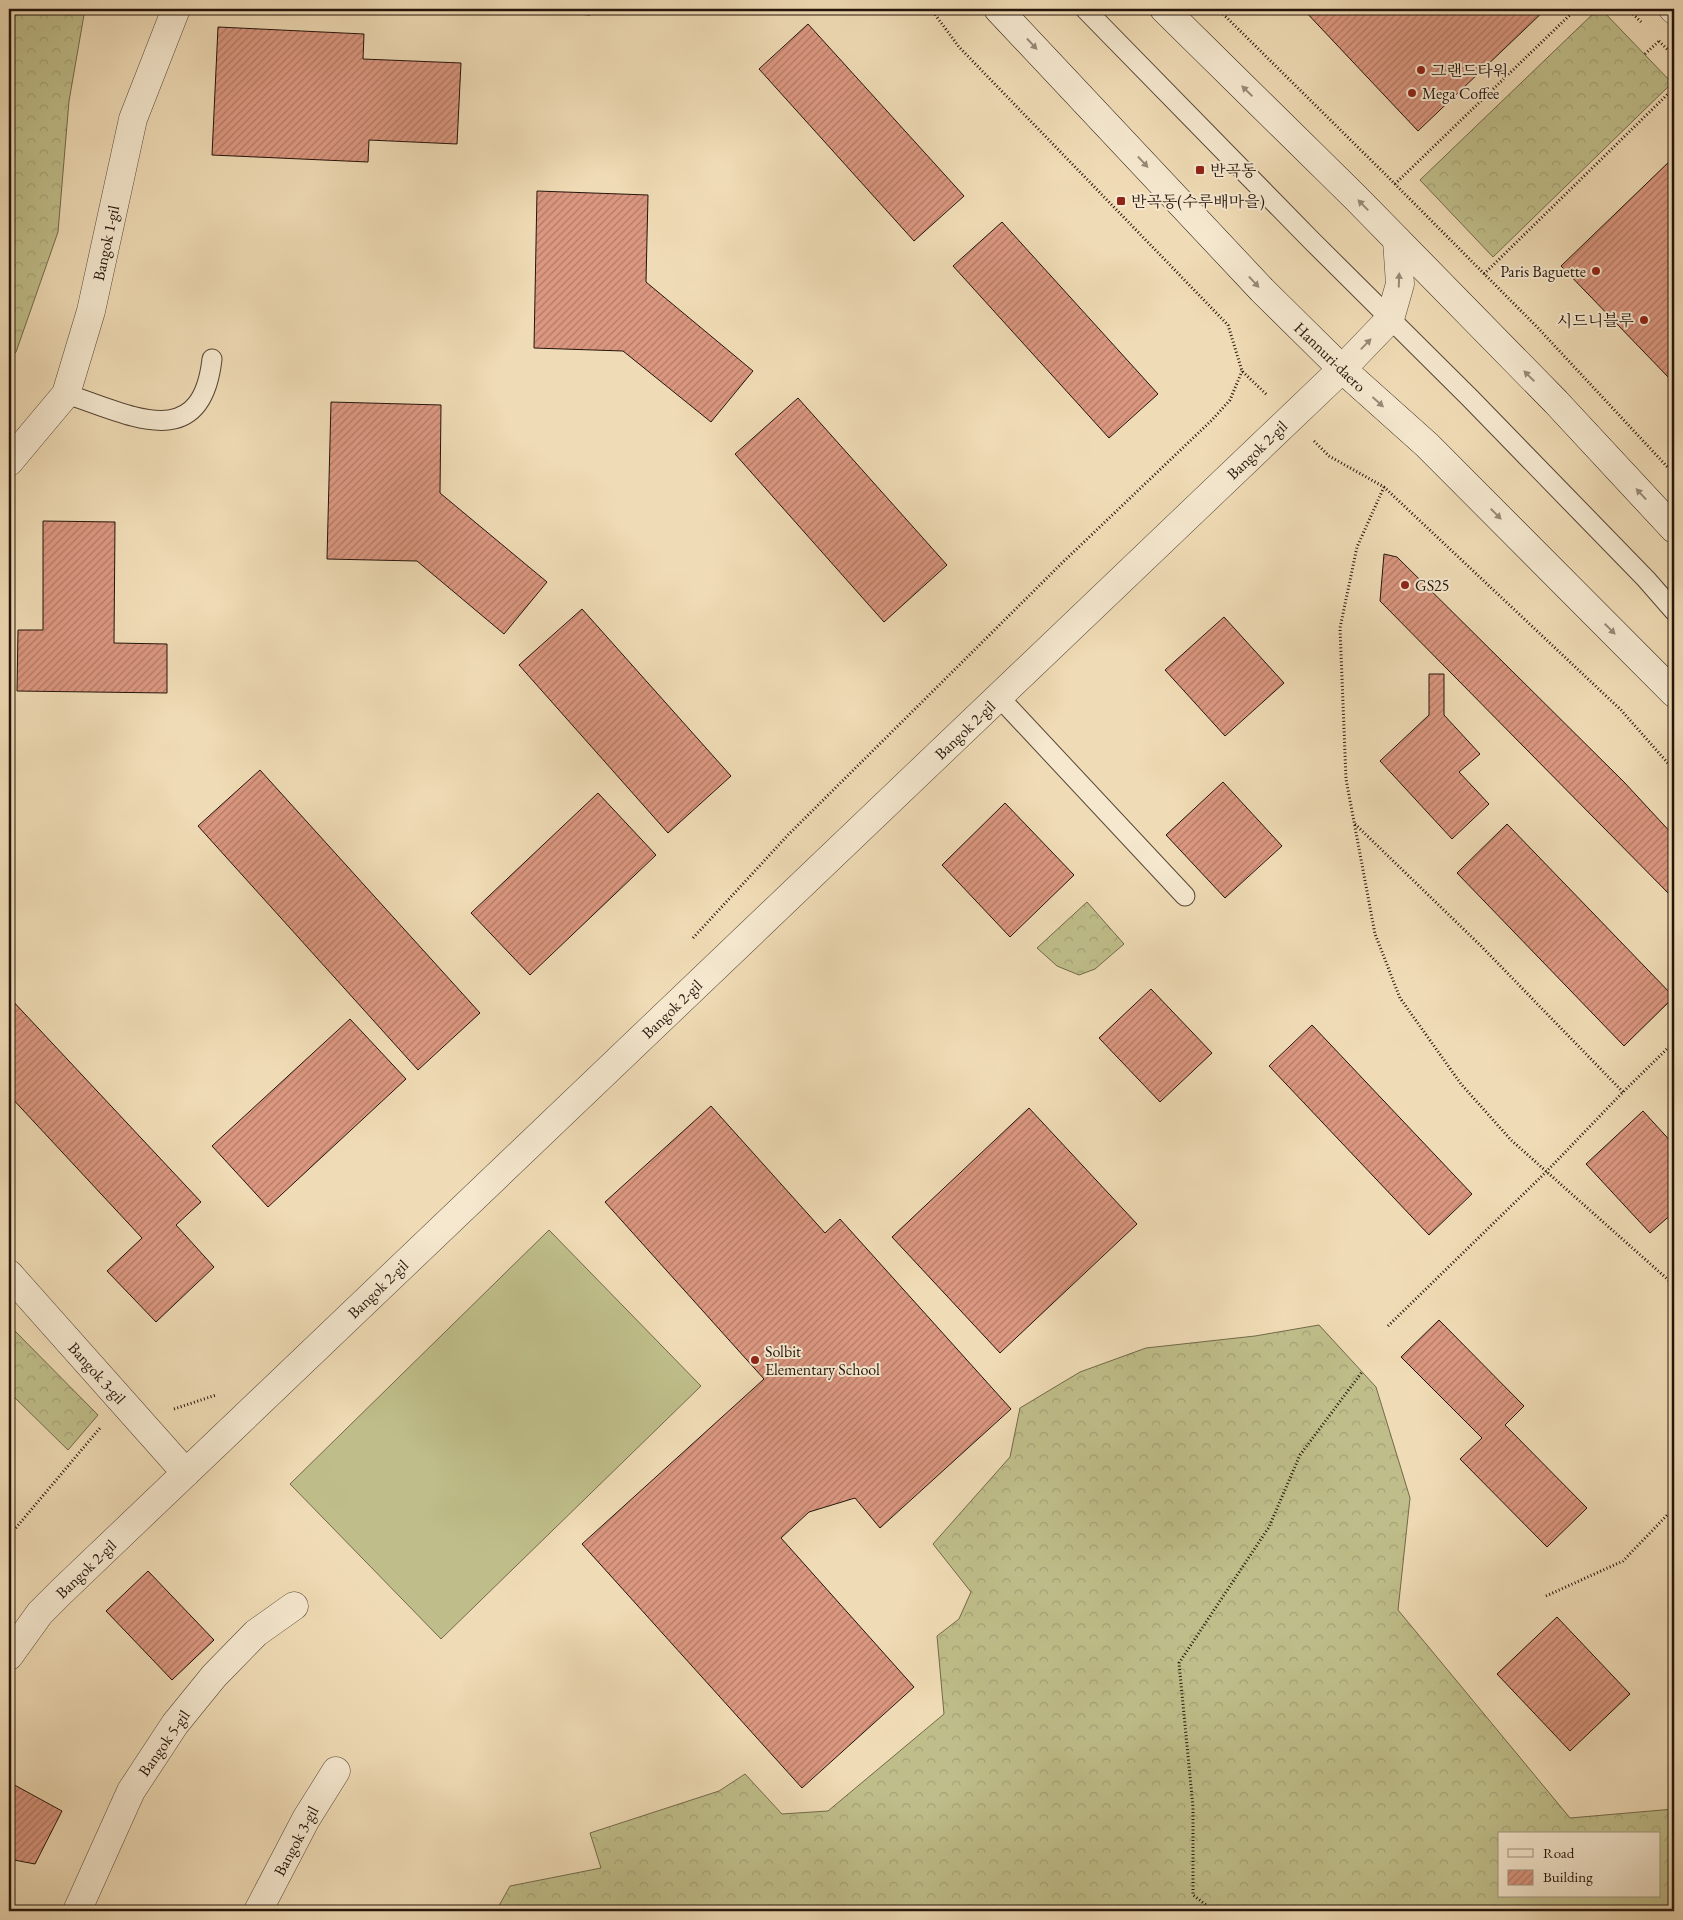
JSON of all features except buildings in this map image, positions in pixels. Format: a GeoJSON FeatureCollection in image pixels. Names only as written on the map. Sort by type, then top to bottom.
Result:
{"type":"FeatureCollection","features":[{"type":"Feature","properties":{"kind":"street","name":"Bangok 1-gil"},"geometry":{"type":"LineString","coordinates":[[9,462],[66,394],[91,311],[133,119],[176,9]]}},
{"type":"Feature","properties":{"kind":"street","name":"Hannuri-daero"},"geometry":{"type":"LineString","coordinates":[[998,9],[1262,290],[1342,369],[1427,445],[1674,693]]}},
{"type":"Feature","properties":{"kind":"street"},"geometry":{"type":"LineString","coordinates":[[1164,9],[1397,240],[1556,402],[1674,529]]}},
{"type":"Feature","properties":{"kind":"street"},"geometry":{"type":"LineString","coordinates":[[1390,320],[1400,284],[1397,240]]}},
{"type":"Feature","properties":{"kind":"street","name":"Bangok 2-gil"},"geometry":{"type":"LineString","coordinates":[[9,1656],[40,1613],[1000,697],[1342,369],[1390,320]]}},
{"type":"Feature","properties":{"kind":"street","name":"Bangok 3-gil"},"geometry":{"type":"LineString","coordinates":[[9,1274],[186,1473]]}},
{"type":"Feature","properties":{"kind":"street","name":"Bangok 5-gil"},"geometry":{"type":"LineString","coordinates":[[77,1911],[131,1791],[174,1724],[214,1676],[256,1633],[294,1606]]}},
{"type":"Feature","properties":{"kind":"street","name":"Bangok 3-gil"},"geometry":{"type":"LineString","coordinates":[[258,1911],[306,1819],[336,1771]]}},
{"type":"Feature","properties":{"kind":"lane"},"geometry":{"type":"LineString","coordinates":[[1085,9],[1390,320],[1470,398],[1646,579],[1674,611]]}},
{"type":"Feature","properties":{"kind":"lane"},"geometry":{"type":"LineString","coordinates":[[66,394],[141,419],[164,420],[186,416],[201,400],[210,379],[212,358]]}},
{"type":"Feature","properties":{"kind":"lane"},"geometry":{"type":"LineString","coordinates":[[1000,697],[1185,896]]}},
{"type":"Feature","properties":{"kind":"path"},"geometry":{"type":"LineString","coordinates":[[690,942],[788,835],[1064,562],[1212,420],[1230,400],[1242,371],[1228,325],[959,48],[931,9]]}},
{"type":"Feature","properties":{"kind":"path"},"geometry":{"type":"LineString","coordinates":[[1218,9],[1538,328],[1674,474]]}},
{"type":"Feature","properties":{"kind":"path"},"geometry":{"type":"LineString","coordinates":[[1395,184],[1576,9]]}},
{"type":"Feature","properties":{"kind":"path"},"geometry":{"type":"LineString","coordinates":[[1645,54],[1659,41]]}},
{"type":"Feature","properties":{"kind":"path"},"geometry":{"type":"LineString","coordinates":[[1668,50],[1674,45]]}},
{"type":"Feature","properties":{"kind":"path"},"geometry":{"type":"LineString","coordinates":[[1484,274],[1674,88]]}},
{"type":"Feature","properties":{"kind":"path"},"geometry":{"type":"LineString","coordinates":[[1329,456],[1384,487],[1621,710],[1674,770]]}},
{"type":"Feature","properties":{"kind":"path"},"geometry":{"type":"LineString","coordinates":[[1384,487],[1357,547],[1340,628],[1346,779],[1375,934],[1400,998],[1461,1084],[1511,1140],[1674,1285]]}},
{"type":"Feature","properties":{"kind":"path"},"geometry":{"type":"LineString","coordinates":[[1354,823],[1481,946],[1623,1092]]}},
{"type":"Feature","properties":{"kind":"path"},"geometry":{"type":"LineString","coordinates":[[1388,1326],[1546,1172],[1674,1042]]}},
{"type":"Feature","properties":{"kind":"path"},"geometry":{"type":"LineString","coordinates":[[1214,1911],[1193,1895],[1193,1807],[1179,1663],[1268,1527],[1300,1455],[1362,1372]]}},
{"type":"Feature","properties":{"kind":"path"},"geometry":{"type":"LineString","coordinates":[[166,1404],[174,1409],[213,1397],[221,1390]]}},
{"type":"Feature","properties":{"kind":"path"},"geometry":{"type":"LineString","coordinates":[[9,1536],[109,1418],[125,1404]]}},
{"type":"Feature","properties":{"kind":"path"},"geometry":{"type":"LineString","coordinates":[[1546,1596],[1623,1561],[1674,1508]]}},
{"type":"Feature","properties":{"kind":"green space"},"geometry":{"type":"Polygon","coordinates":[[[9,9],[85,9],[69,101],[58,232],[16,352],[9,358],[9,9]]]}},
{"type":"Feature","properties":{"kind":"green space"},"geometry":{"type":"Polygon","coordinates":[[[1598,9],[1601,9],[1672,83],[1493,257],[1420,180],[1598,9]]]}},
{"type":"Feature","properties":{"kind":"green space"},"geometry":{"type":"Polygon","coordinates":[[[1087,902],[1124,944],[1095,969],[1079,975],[1057,966],[1037,948],[1087,902]]]}},
{"type":"Feature","properties":{"kind":"green space"},"geometry":{"type":"Polygon","coordinates":[[[549,1230],[701,1386],[441,1639],[290,1484],[549,1230]]]}},
{"type":"Feature","properties":{"kind":"green space"},"geometry":{"type":"Polygon","coordinates":[[[9,1325],[98,1415],[68,1450],[9,1392],[9,1325]]]}},
{"type":"Feature","properties":{"kind":"green space"},"geometry":{"type":"Polygon","coordinates":[[[1319,1325],[1376,1387],[1410,1498],[1398,1610],[1570,1818],[1674,1809],[1674,1911],[496,1911],[510,1886],[601,1868],[590,1833],[719,1791],[745,1774],[782,1814],[828,1811],[944,1714],[937,1636],[959,1619],[971,1592],[933,1544],[1010,1457],[1020,1408],[1080,1372],[1146,1348],[1255,1336],[1319,1325]]]}},
{"type":"Feature","properties":{"kind":"place","name":"그랜드타워"},"geometry":{"type":"Point","coordinates":[1421,70]}},
{"type":"Feature","properties":{"kind":"place","name":"Mega Coffee"},"geometry":{"type":"Point","coordinates":[1412,93]}},
{"type":"Feature","properties":{"kind":"place","name":"반곡동"},"geometry":{"type":"Point","coordinates":[1200,170]}},
{"type":"Feature","properties":{"kind":"place","name":"반곡동(수루배마을)"},"geometry":{"type":"Point","coordinates":[1121,201]}},
{"type":"Feature","properties":{"kind":"place","name":"Paris Baguette"},"geometry":{"type":"Point","coordinates":[1596,271]}},
{"type":"Feature","properties":{"kind":"place","name":"시드니블루"},"geometry":{"type":"Point","coordinates":[1644,320]}},
{"type":"Feature","properties":{"kind":"place","name":"GS25"},"geometry":{"type":"Point","coordinates":[1405,585]}},
{"type":"Feature","properties":{"kind":"place","name":"Solbit Elementary School"},"geometry":{"type":"Point","coordinates":[755,1360]}}]}
